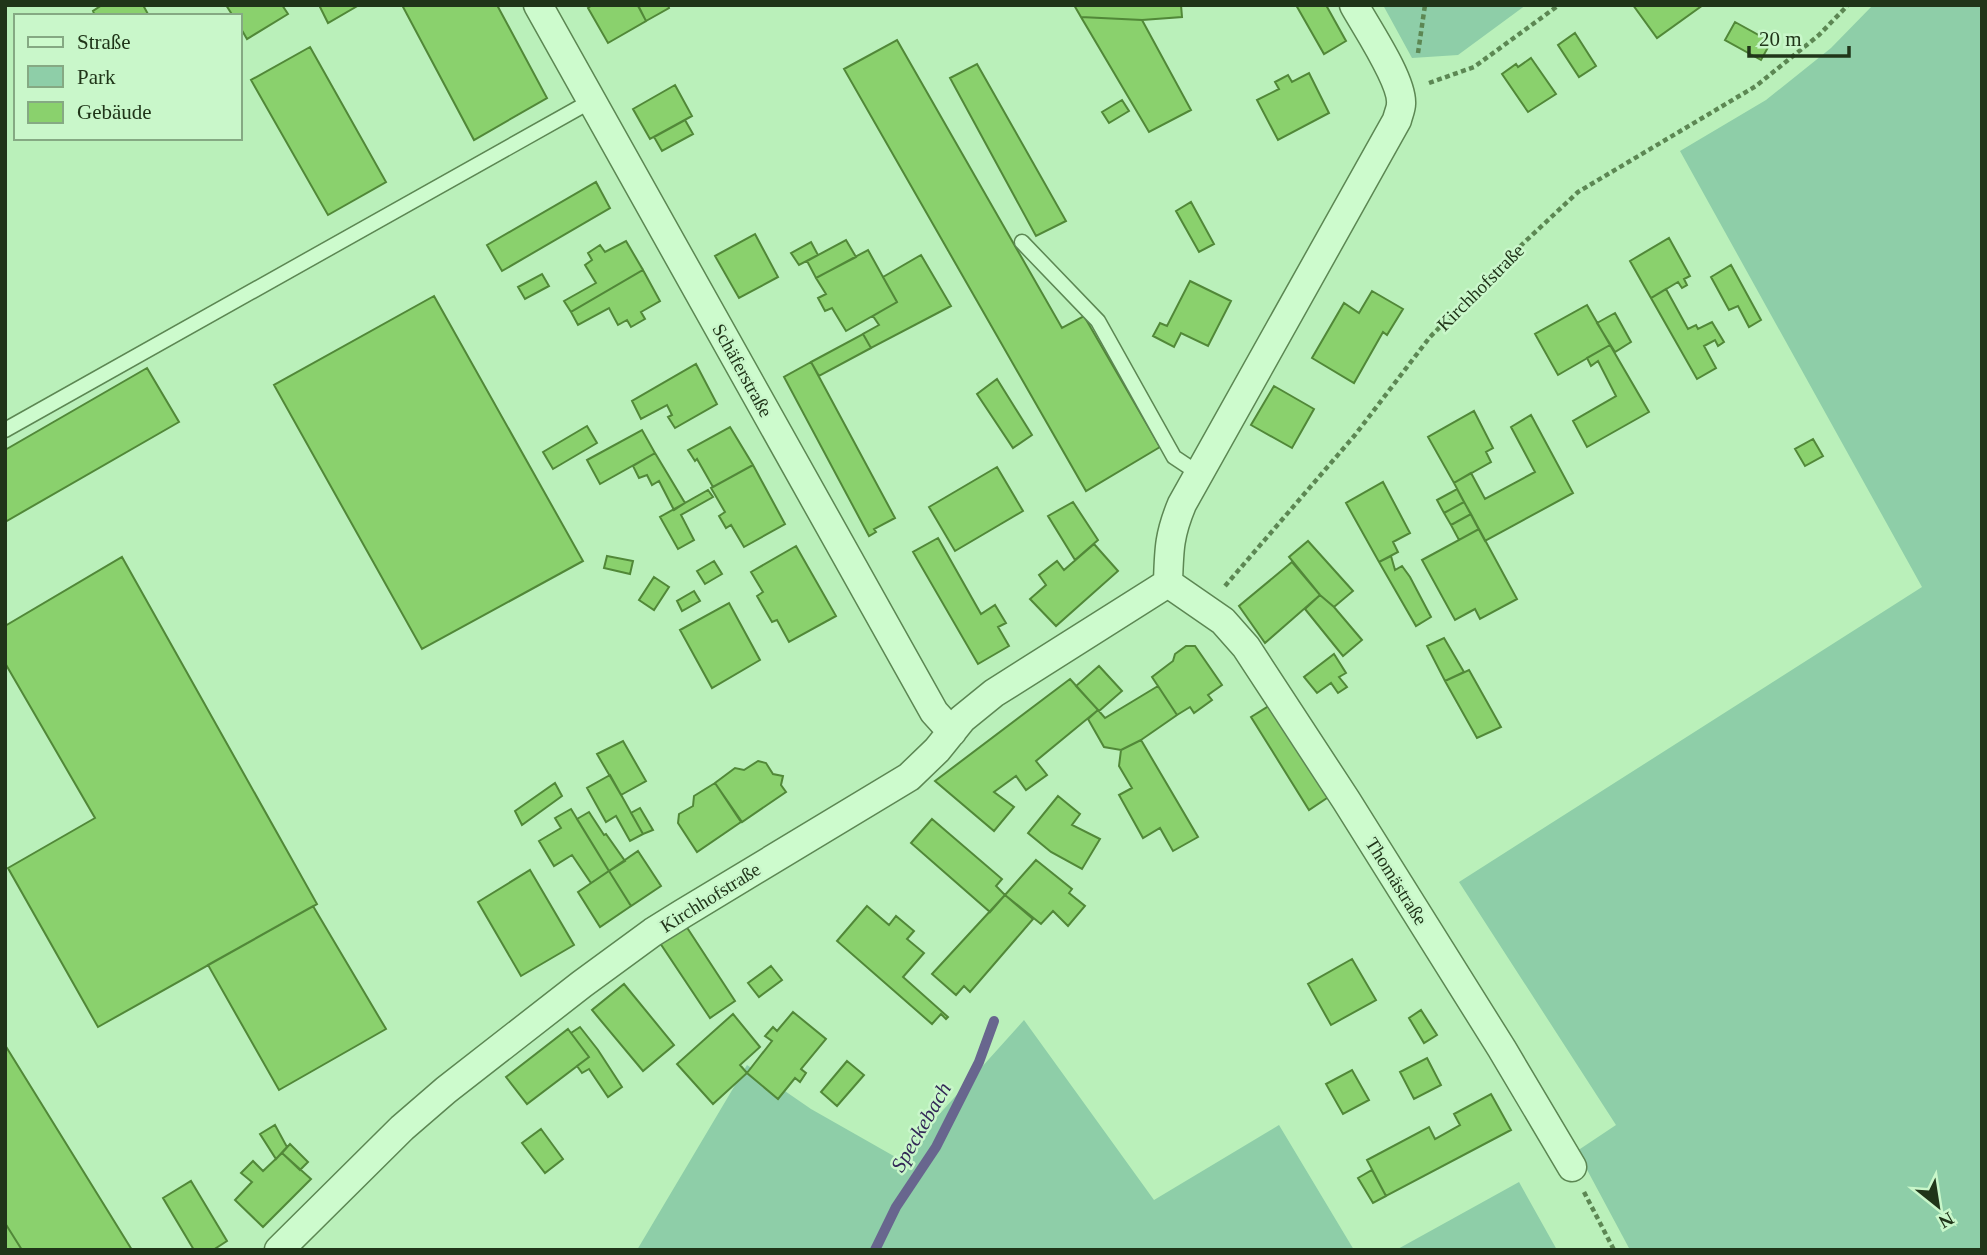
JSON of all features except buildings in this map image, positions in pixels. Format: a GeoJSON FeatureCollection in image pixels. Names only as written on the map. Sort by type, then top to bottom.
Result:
{"type":"FeatureCollection","features":[{"type":"Feature","properties":{"kind":"street","name":"Schäferstraße"},"geometry":{"type":"LineString","coordinates":[[538,5],[934,712],[952,732]]}},
{"type":"Feature","properties":{"kind":"street"},"geometry":{"type":"LineString","coordinates":[[1206,607],[1168,583],[1172,527],[1198,473],[1387,141],[1401,104],[1400,93],[1390,69],[1354,5]]}},
{"type":"Feature","properties":{"kind":"street","name":"Kirchhofstraße"},"geometry":{"type":"LineString","coordinates":[[279,1250],[423,1110],[582,984],[681,914],[909,777],[925,763],[962,719],[994,693],[1168,583]]}},
{"type":"Feature","properties":{"kind":"street","name":"Thomästraße"},"geometry":{"type":"LineString","coordinates":[[1206,607],[1223,621],[1246,647],[1346,800],[1502,1049],[1572,1167]]}},
{"type":"Feature","properties":{"kind":"lane"},"geometry":{"type":"LineString","coordinates":[[5,430],[591,101]]}},
{"type":"Feature","properties":{"kind":"lane"},"geometry":{"type":"LineString","coordinates":[[1023,243],[1098,321],[1174,457],[1198,473]]}},
{"type":"Feature","properties":{"kind":"path"},"geometry":{"type":"LineString","coordinates":[[1400,93],[1474,67],[1559,5]]}},
{"type":"Feature","properties":{"kind":"path","name":"Kirchhofstraße"},"geometry":{"type":"LineString","coordinates":[[1206,607],[1354,435],[1430,337],[1577,192],[1756,86],[1819,35],[1848,5]]}},
{"type":"Feature","properties":{"kind":"path"},"geometry":{"type":"LineString","coordinates":[[1572,1167],[1614,1250]]}},
{"type":"Feature","properties":{"kind":"green space"},"geometry":{"type":"Polygon","coordinates":[[[1383,5],[1526,5],[1458,55],[1412,58],[1383,5]]]}},
{"type":"Feature","properties":{"kind":"green space"},"geometry":{"type":"Polygon","coordinates":[[[1873,5],[1982,5],[1982,1250],[1630,1250],[1577,1151],[1616,1125],[1459,882],[1922,587],[1680,151],[1766,100],[1831,48],[1873,5]]]}},
{"type":"Feature","properties":{"kind":"green space"},"geometry":{"type":"Polygon","coordinates":[[[1024,1020],[1154,1200],[1279,1125],[1354,1250],[637,1250],[747,1065],[811,1109],[899,1159],[1024,1020]]]}},
{"type":"Feature","properties":{"kind":"green space"},"geometry":{"type":"Polygon","coordinates":[[[1519,1182],[1557,1250],[1396,1250],[1519,1182]]]}},
{"type":"Feature","properties":{"kind":"waterway","name":"Speckebach"},"geometry":{"type":"LineString","coordinates":[[875,1250],[896,1207],[936,1147],[979,1062],[994,1021]]}}]}
